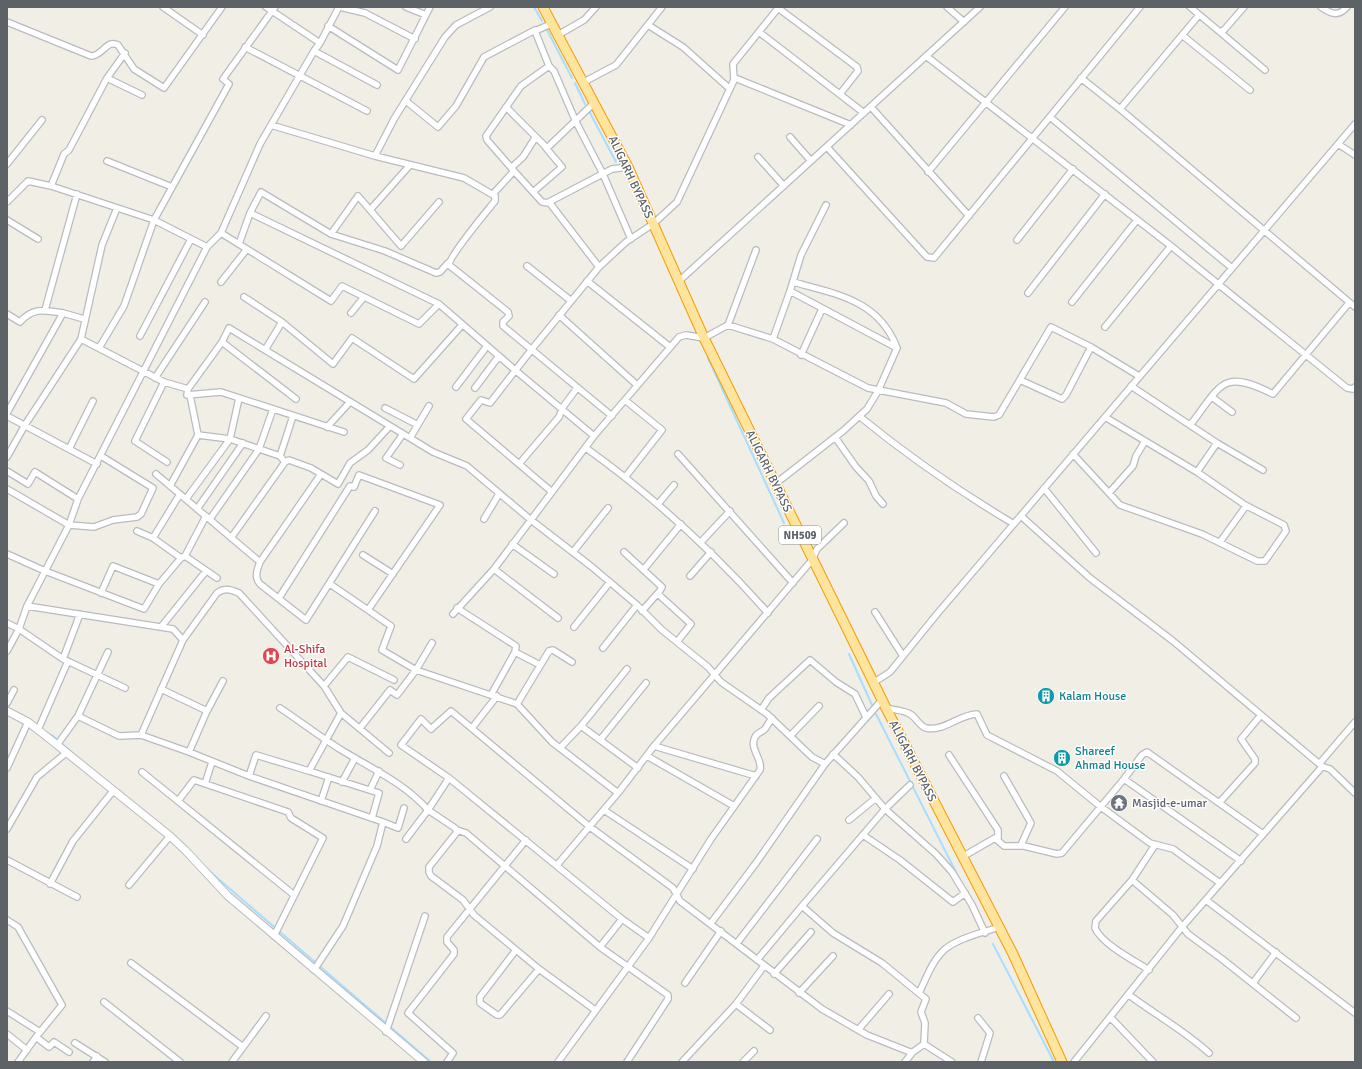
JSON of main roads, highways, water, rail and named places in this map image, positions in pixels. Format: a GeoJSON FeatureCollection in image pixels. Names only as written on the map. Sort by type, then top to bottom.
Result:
{"type":"FeatureCollection","features":[{"type":"Feature","properties":{"kind":"highway","name":"ALIGARH BYPASS"},"geometry":{"type":"LineString","coordinates":[[542,7],[628,167],[704,338],[873,683],[999,928],[1062,1062]]}},
{"type":"Feature","properties":{"kind":"waterway"},"geometry":{"type":"LineString","coordinates":[[534,7],[542,21]]}},
{"type":"Feature","properties":{"kind":"waterway"},"geometry":{"type":"LineString","coordinates":[[546,28],[572,78]]}},
{"type":"Feature","properties":{"kind":"waterway"},"geometry":{"type":"LineString","coordinates":[[575,83],[585,104]]}},
{"type":"Feature","properties":{"kind":"waterway"},"geometry":{"type":"LineString","coordinates":[[589,111],[616,162]]}},
{"type":"Feature","properties":{"kind":"waterway"},"geometry":{"type":"LineString","coordinates":[[708,358],[784,523]]}},
{"type":"Feature","properties":{"kind":"waterway"},"geometry":{"type":"LineString","coordinates":[[849,654],[872,705]]}},
{"type":"Feature","properties":{"kind":"waterway"},"geometry":{"type":"LineString","coordinates":[[876,714],[963,886]]}},
{"type":"Feature","properties":{"kind":"waterway"},"geometry":{"type":"LineString","coordinates":[[48,734],[53,736],[76,756]]}},
{"type":"Feature","properties":{"kind":"waterway"},"geometry":{"type":"LineString","coordinates":[[208,870],[431,1062]]}},
{"type":"Feature","properties":{"kind":"waterway"},"geometry":{"type":"LineString","coordinates":[[993,944],[1054,1062]]}},
{"type":"Feature","properties":{"kind":"place","name":"Al-Shifa Hospital"},"geometry":{"type":"Point","coordinates":[271,656]}},
{"type":"Feature","properties":{"kind":"place","name":"Kalam House"},"geometry":{"type":"Point","coordinates":[1046,696]}},
{"type":"Feature","properties":{"kind":"place","name":"Shareef Ahmad House"},"geometry":{"type":"Point","coordinates":[1062,758]}},
{"type":"Feature","properties":{"kind":"place","name":"Masjid-e-umar"},"geometry":{"type":"Point","coordinates":[1119,803]}}]}
